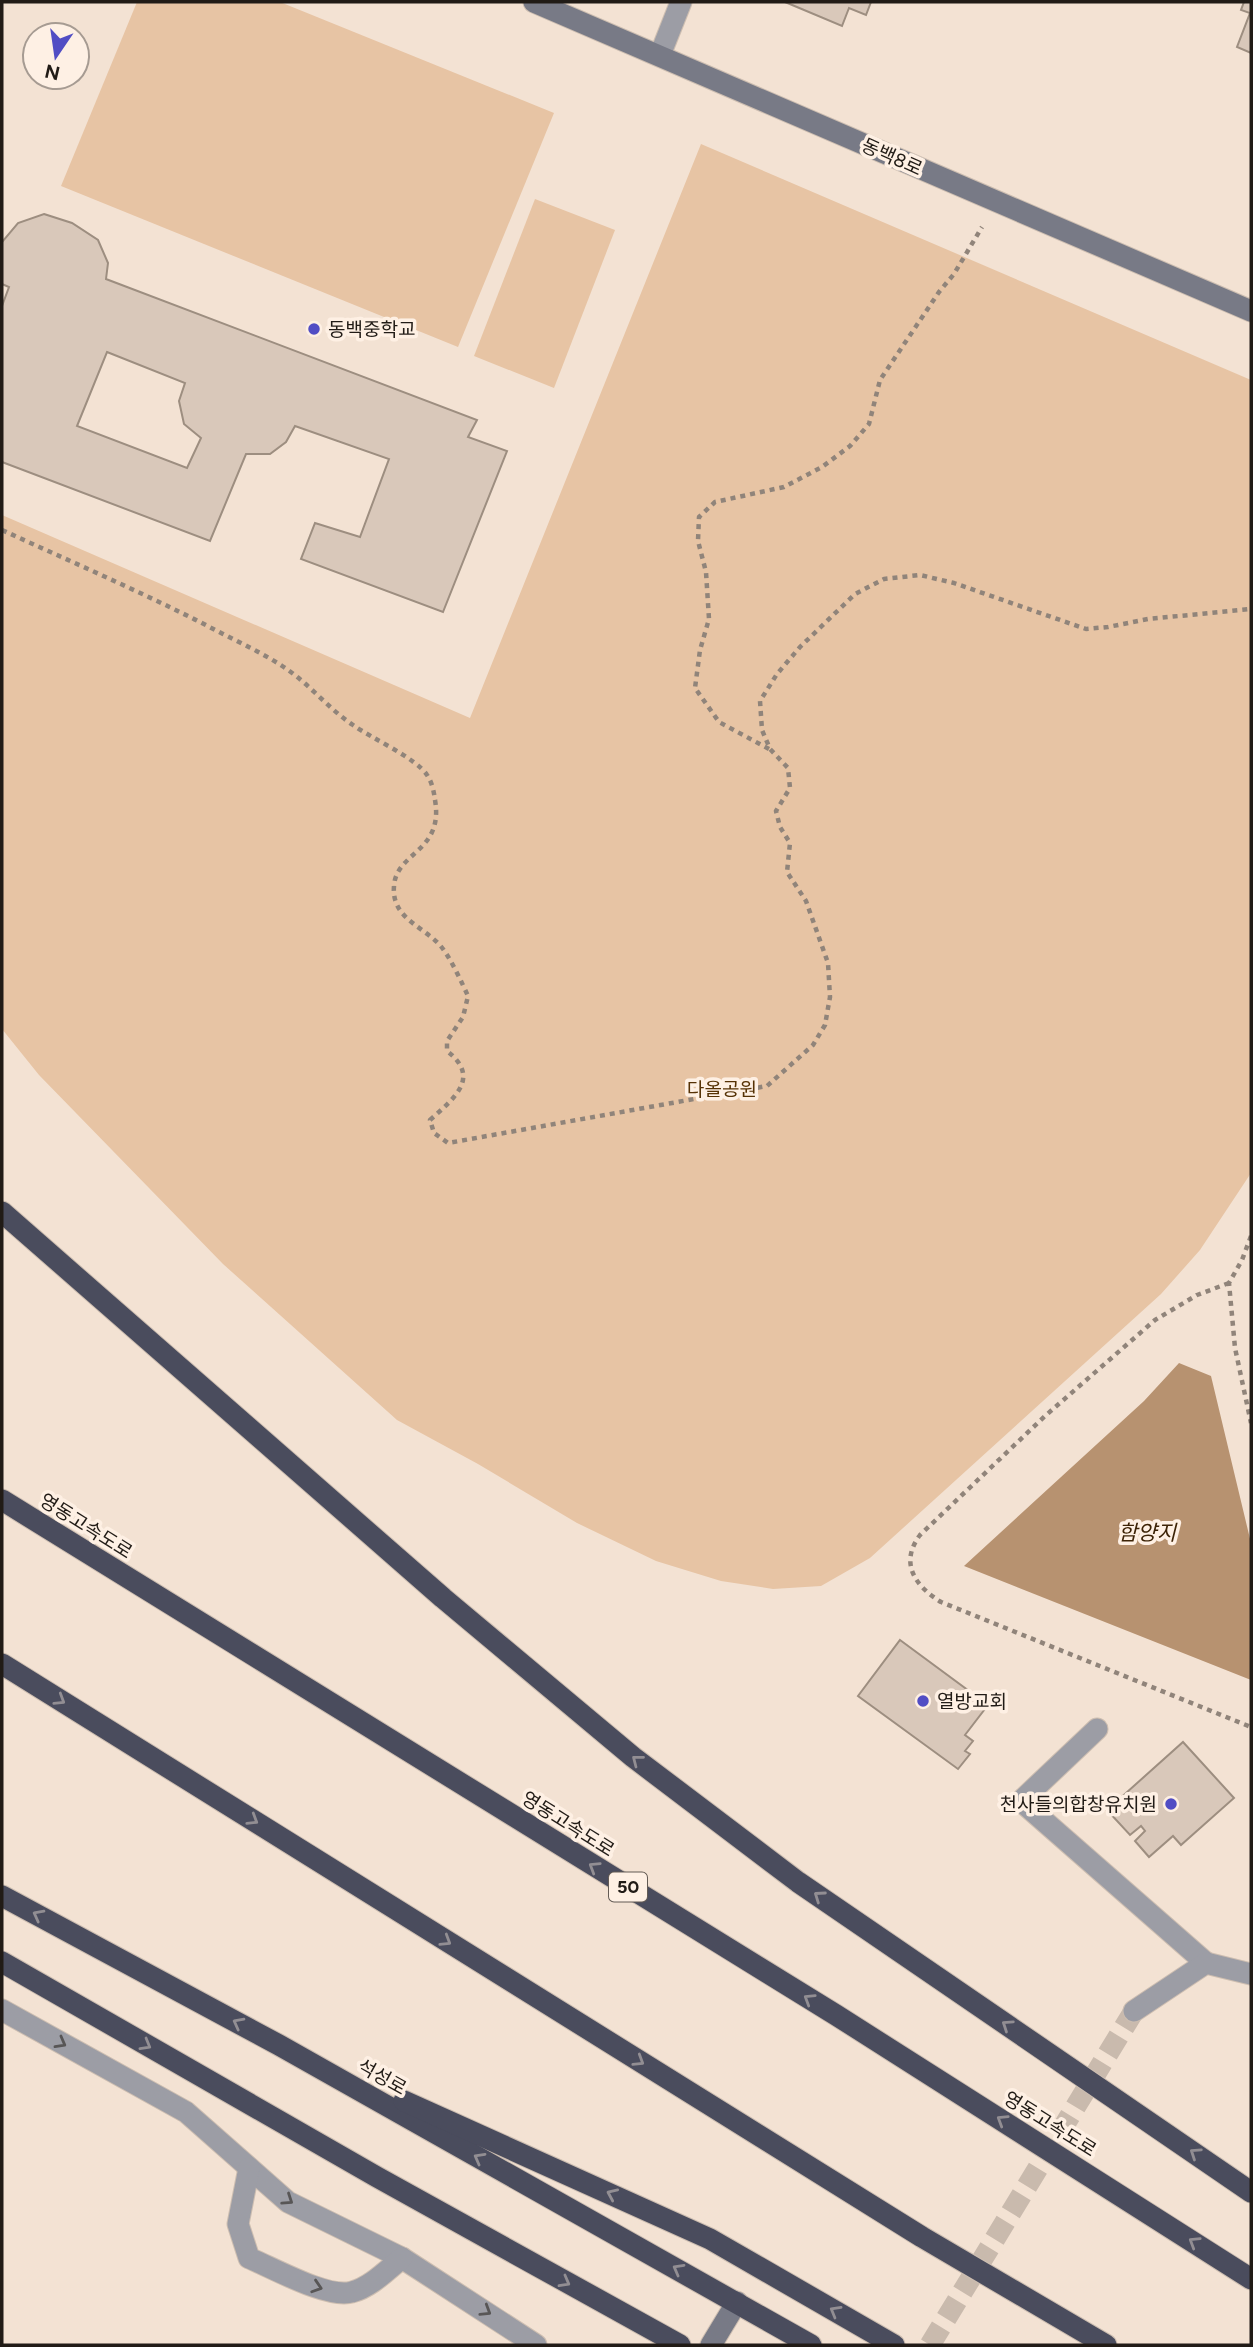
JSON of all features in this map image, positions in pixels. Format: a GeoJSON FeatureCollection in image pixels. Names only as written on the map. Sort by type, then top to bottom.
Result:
{"type":"FeatureCollection","features":[{"type":"Feature","properties":{"kind":"highway"},"geometry":{"type":"LineString","coordinates":[[2,1212],[443,1598],[633,1757],[798,1882],[1251,2192]]}},
{"type":"Feature","properties":{"kind":"highway","name":"영동고속도로"},"geometry":{"type":"LineString","coordinates":[[2,1500],[836,2015],[1251,2279]]}},
{"type":"Feature","properties":{"kind":"highway"},"geometry":{"type":"LineString","coordinates":[[2,1664],[922,2237],[1107,2345]]}},
{"type":"Feature","properties":{"kind":"highway","name":"석성로"},"geometry":{"type":"LineString","coordinates":[[2,1896],[279,2045],[811,2345]]}},
{"type":"Feature","properties":{"kind":"highway"},"geometry":{"type":"LineString","coordinates":[[2,1962],[377,2177],[680,2345]]}},
{"type":"Feature","properties":{"kind":"highway"},"geometry":{"type":"LineString","coordinates":[[279,2045],[710,2238],[894,2345]]}},
{"type":"Feature","properties":{"kind":"street","name":"동백8로"},"geometry":{"type":"LineString","coordinates":[[534,2],[1251,311]]}},
{"type":"Feature","properties":{"kind":"street"},"geometry":{"type":"LineString","coordinates":[[660,55],[681,2]]}},
{"type":"Feature","properties":{"kind":"street"},"geometry":{"type":"LineString","coordinates":[[1097,1729],[1021,1801],[1206,1963],[1251,1974]]}},
{"type":"Feature","properties":{"kind":"street"},"geometry":{"type":"LineString","coordinates":[[1134,2011],[1206,1963]]}},
{"type":"Feature","properties":{"kind":"street"},"geometry":{"type":"LineString","coordinates":[[2,2010],[186,2112],[288,2202],[402,2258],[536,2345]]}},
{"type":"Feature","properties":{"kind":"street"},"geometry":{"type":"LineString","coordinates":[[249,2168],[239,2224],[249,2258],[319,2289],[350,2293],[368,2286],[402,2258]]}},
{"type":"Feature","properties":{"kind":"street"},"geometry":{"type":"LineString","coordinates":[[710,2345],[737,2302]]}},
{"type":"Feature","properties":{"kind":"path"},"geometry":{"type":"LineString","coordinates":[[2,530],[183,613],[271,660],[289,671],[336,713],[412,761],[427,774],[434,789],[436,826],[428,841],[400,868],[393,885],[396,902],[401,914],[444,950],[468,996],[463,1017],[447,1041],[447,1051],[460,1061],[464,1073],[460,1089],[453,1100],[430,1120],[434,1133],[448,1143],[768,1086],[813,1045],[825,1025],[830,997],[828,963],[806,901],[787,872],[790,843],[780,827],[776,811],[790,788],[788,768],[770,750],[719,722],[695,688],[699,650],[709,619],[706,572],[698,541],[699,517],[715,502],[784,487],[822,467],[850,446],[869,424],[880,380],[954,274],[996,202]]}},
{"type":"Feature","properties":{"kind":"path"},"geometry":{"type":"LineString","coordinates":[[770,750],[762,730],[760,701],[776,674],[855,594],[884,579],[920,575],[954,583],[1086,629],[1148,618],[1251,609]]}},
{"type":"Feature","properties":{"kind":"path"},"geometry":{"type":"LineString","coordinates":[[1251,1236],[1242,1260],[1228,1283],[1235,1348],[1251,1423]]}},
{"type":"Feature","properties":{"kind":"path"},"geometry":{"type":"LineString","coordinates":[[1228,1283],[1196,1295],[1155,1320],[1104,1363],[920,1535],[911,1547],[909,1560],[913,1574],[928,1594],[942,1602],[1251,1727]]}},
{"type":"Feature","properties":{"kind":"green space"},"geometry":{"type":"Polygon","coordinates":[[[137,2],[280,2],[554,113],[458,347],[61,186],[137,2]]]}},
{"type":"Feature","properties":{"kind":"green space","name":"다올공원"},"geometry":{"type":"Polygon","coordinates":[[[701,144],[1251,380],[1251,1173],[1200,1250],[1161,1294],[870,1558],[821,1586],[773,1589],[721,1581],[656,1561],[577,1523],[397,1420],[223,1264],[39,1075],[2,1029],[2,515],[470,718],[701,144]]]}},
{"type":"Feature","properties":{"kind":"green space"},"geometry":{"type":"Polygon","coordinates":[[[535,199],[615,230],[554,388],[474,356],[535,199]]]}},
{"type":"Feature","properties":{"kind":"water","name":"함양지"},"geometry":{"type":"Polygon","coordinates":[[[1179,1363],[1211,1376],[1251,1543],[1251,1680],[964,1566],[1144,1401],[1179,1363]]]}},
{"type":"Feature","properties":{"kind":"building"},"geometry":{"type":"Polygon","coordinates":[[[785,2],[871,2],[866,15],[849,8],[842,26],[785,2]]]}},
{"type":"Feature","properties":{"kind":"building"},"geometry":{"type":"Polygon","coordinates":[[[1244,2],[1251,2],[1251,53],[1237,47],[1250,13],[1241,10],[1244,2]]]}},
{"type":"Feature","properties":{"kind":"building"},"geometry":{"type":"Polygon","coordinates":[[[44,214],[72,223],[98,240],[108,263],[106,279],[477,420],[468,437],[507,451],[443,612],[301,559],[315,523],[360,537],[389,459],[295,426],[286,442],[270,454],[246,454],[210,541],[2,462],[2,306],[9,287],[2,284],[2,242],[18,223],[44,214]],[[107,352],[77,426],[187,468],[201,438],[184,424],[179,401],[185,383],[107,352]]]}},
{"type":"Feature","properties":{"kind":"building","name":"열방교회"},"geometry":{"type":"Polygon","coordinates":[[[900,1640],[988,1705],[965,1735],[973,1741],[965,1751],[970,1754],[958,1769],[858,1696],[900,1640]]]}},
{"type":"Feature","properties":{"kind":"building","name":"천사들의합창유치원"},"geometry":{"type":"Polygon","coordinates":[[[1183,1742],[1234,1798],[1181,1845],[1173,1836],[1149,1857],[1135,1841],[1145,1831],[1141,1826],[1130,1835],[1107,1810],[1183,1742]]]}},
{"type":"Feature","properties":{"kind":"tunnel"},"geometry":{"type":"LineString","coordinates":[[930,2345],[1134,2011]]}},
{"type":"Feature","properties":{"kind":"place","name":"동백중학교"},"geometry":{"type":"Point","coordinates":[314,329]}},
{"type":"Feature","properties":{"kind":"place","name":"열방교회"},"geometry":{"type":"Point","coordinates":[923,1701]}},
{"type":"Feature","properties":{"kind":"place","name":"천사들의합창유치원"},"geometry":{"type":"Point","coordinates":[1171,1804]}}]}
